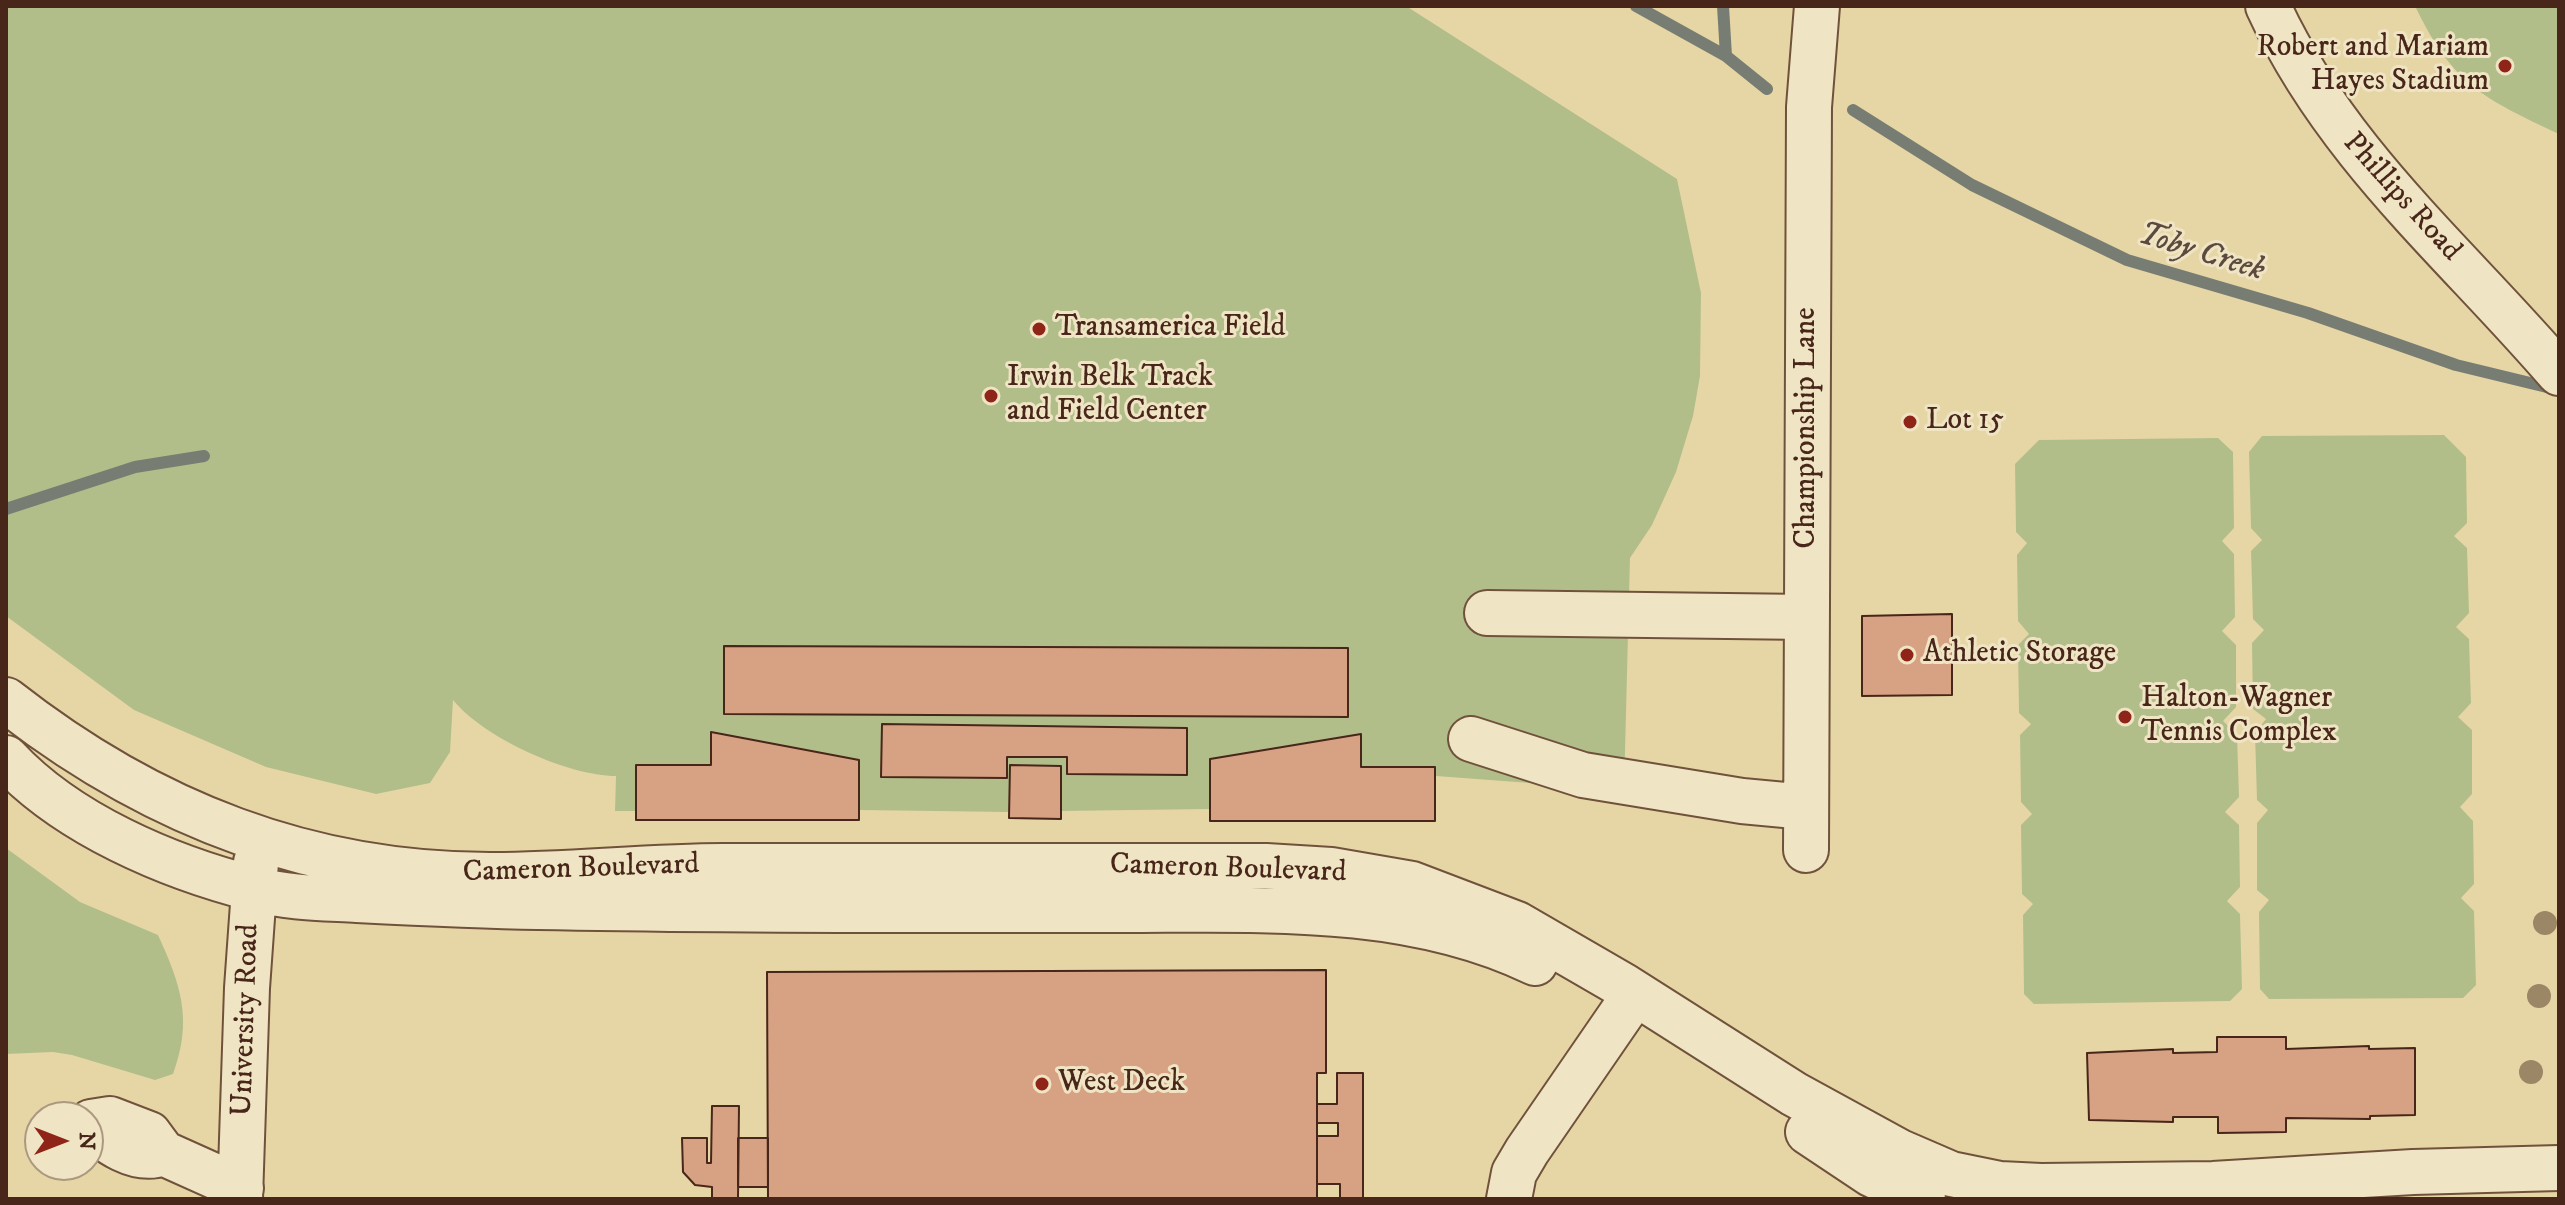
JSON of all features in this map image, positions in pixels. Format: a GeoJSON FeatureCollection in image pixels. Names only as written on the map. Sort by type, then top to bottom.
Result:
{"type":"FeatureCollection","features":[{"type":"Feature","properties":{"kind":"street","name":"Championship Lane"},"geometry":{"type":"LineString","coordinates":[[1806,850],[1809,107],[1817,6]]}},
{"type":"Feature","properties":{"kind":"street","name":"Phillips Road"},"geometry":{"type":"LineString","coordinates":[[2268,6],[2301,74],[2376,175],[2559,373]]}},
{"type":"Feature","properties":{"kind":"street"},"geometry":{"type":"LineString","coordinates":[[1487,613],[1807,617]]}},
{"type":"Feature","properties":{"kind":"street","name":"Cameron Boulevard"},"geometry":{"type":"LineString","coordinates":[[6,700],[47,732],[116,776],[182,810],[260,841],[316,856],[392,870],[478,875],[690,866],[1266,866],[1331,870],[1412,884],[1481,908],[1544,938],[1629,1004],[1871,1174],[1923,1199]]}},
{"type":"Feature","properties":{"kind":"street"},"geometry":{"type":"LineString","coordinates":[[1471,739],[1583,775],[1742,801],[1806,807]]}},
{"type":"Feature","properties":{"kind":"street","name":"Cameron Boulevard"},"geometry":{"type":"LineString","coordinates":[[6,758],[30,784],[99,830],[253,889],[295,897],[443,906],[708,911],[1247,910],[1345,915],[1416,924],[1494,946],[1629,1004],[1732,1057],[1925,1165],[1977,1180],[2041,1186],[2213,1184],[2413,1172],[2559,1168]]}},
{"type":"Feature","properties":{"kind":"street","name":"University Road"},"geometry":{"type":"LineString","coordinates":[[240,1194],[253,889],[260,841]]}},
{"type":"Feature","properties":{"kind":"street"},"geometry":{"type":"LineString","coordinates":[[1497,1195],[1629,1004]]}},
{"type":"Feature","properties":{"kind":"street"},"geometry":{"type":"LineString","coordinates":[[163,1153],[240,1194]]}},
{"type":"Feature","properties":{"kind":"green space","name":"Irwin Belk Track and Field Center"},"geometry":{"type":"Polygon","coordinates":[[[6,6],[1406,6],[1677,179],[1701,293],[1700,376],[1693,416],[1676,472],[1652,525],[1630,558],[1624,790],[1436,776],[1435,821],[1210,821],[1210,809],[1061,811],[1061,819],[1009,818],[1008,812],[859,810],[859,820],[636,820],[635,811],[615,811],[616,776],[575,769],[528,752],[485,728],[453,700],[450,752],[430,783],[376,794],[266,767],[134,710],[6,616],[6,6]]]}},
{"type":"Feature","properties":{"kind":"green space","name":"Robert and Mariam Hayes Stadium"},"geometry":{"type":"Polygon","coordinates":[[[2415,6],[2559,6],[2559,134],[2490,99],[2457,72],[2429,33],[2415,6]]]}},
{"type":"Feature","properties":{"kind":"green space","name":"Halton-Wagner Tennis Complex"},"geometry":{"type":"Polygon","coordinates":[[[2444,435],[2466,457],[2467,523],[2454,536],[2467,548],[2469,613],[2456,627],[2469,639],[2471,703],[2458,717],[2472,730],[2472,794],[2460,807],[2473,821],[2474,884],[2461,898],[2474,911],[2476,985],[2463,998],[2269,999],[2260,989],[2259,912],[2269,900],[2257,890],[2257,823],[2268,810],[2257,800],[2255,733],[2266,719],[2253,709],[2252,643],[2264,630],[2253,619],[2251,551],[2262,540],[2251,528],[2249,452],[2262,436],[2444,435]]]}},
{"type":"Feature","properties":{"kind":"green space","name":"Halton-Wagner Tennis Complex"},"geometry":{"type":"Polygon","coordinates":[[[2218,438],[2233,452],[2234,528],[2222,541],[2234,554],[2235,617],[2222,631],[2236,645],[2236,707],[2223,721],[2237,734],[2239,797],[2225,812],[2239,825],[2240,887],[2227,901],[2240,914],[2242,989],[2230,1001],[2034,1004],[2024,994],[2023,915],[2033,904],[2022,894],[2021,825],[2032,814],[2021,802],[2020,735],[2031,724],[2019,713],[2018,645],[2029,634],[2018,621],[2017,555],[2027,543],[2016,532],[2015,464],[2039,440],[2218,438]]]}},
{"type":"Feature","properties":{"kind":"green space"},"geometry":{"type":"Polygon","coordinates":[[[6,848],[80,902],[158,935],[173,970],[182,1003],[182,1037],[173,1074],[155,1080],[72,1055],[53,1052],[6,1054],[6,848]]]}},
{"type":"Feature","properties":{"kind":"building","name":"Athletic Storage"},"geometry":{"type":"Polygon","coordinates":[[[1952,614],[1952,695],[1862,696],[1862,616],[1952,614]]]}},
{"type":"Feature","properties":{"kind":"building"},"geometry":{"type":"Polygon","coordinates":[[[724,646],[1348,648],[1348,717],[724,714],[724,646]]]}},
{"type":"Feature","properties":{"kind":"building"},"geometry":{"type":"Polygon","coordinates":[[[882,724],[1187,728],[1187,775],[1067,774],[1067,757],[1007,757],[1007,778],[881,777],[882,724]]]}},
{"type":"Feature","properties":{"kind":"building"},"geometry":{"type":"Polygon","coordinates":[[[711,732],[859,760],[859,820],[636,820],[636,765],[711,765],[711,732]]]}},
{"type":"Feature","properties":{"kind":"building"},"geometry":{"type":"Polygon","coordinates":[[[1361,734],[1361,767],[1435,767],[1435,821],[1210,821],[1210,759],[1361,734]]]}},
{"type":"Feature","properties":{"kind":"building"},"geometry":{"type":"Polygon","coordinates":[[[1010,765],[1061,766],[1061,819],[1009,818],[1010,765]]]}},
{"type":"Feature","properties":{"kind":"building","name":"West Deck"},"geometry":{"type":"Polygon","coordinates":[[[1326,970],[1326,1073],[1317,1073],[1317,1199],[768,1199],[767,972],[1326,970]]]}},
{"type":"Feature","properties":{"kind":"building"},"geometry":{"type":"Polygon","coordinates":[[[2217,1037],[2286,1037],[2286,1049],[2415,1048],[2415,1115],[2370,1116],[2370,1119],[2286,1118],[2286,1132],[2218,1133],[2218,1117],[2173,1117],[2173,1122],[2089,1120],[2087,1053],[2173,1049],[2173,1053],[2217,1052],[2217,1037]]]}},
{"type":"Feature","properties":{"kind":"building"},"geometry":{"type":"Polygon","coordinates":[[[1337,1073],[1363,1073],[1363,1199],[1340,1199],[1340,1184],[1317,1184],[1317,1136],[1338,1136],[1338,1123],[1317,1123],[1317,1104],[1337,1104],[1337,1073]]]}},
{"type":"Feature","properties":{"kind":"building"},"geometry":{"type":"Polygon","coordinates":[[[712,1106],[739,1106],[738,1199],[712,1199],[712,1187],[695,1185],[683,1172],[682,1138],[707,1138],[707,1163],[711,1163],[712,1106]]]}},
{"type":"Feature","properties":{"kind":"building"},"geometry":{"type":"Polygon","coordinates":[[[738,1138],[768,1138],[768,1187],[738,1187],[738,1138]]]}},
{"type":"Feature","properties":{"kind":"waterway","name":"Toby Creek"},"geometry":{"type":"LineString","coordinates":[[1636,6],[1726,56],[1767,89]]}},
{"type":"Feature","properties":{"kind":"waterway"},"geometry":{"type":"LineString","coordinates":[[1723,6],[1726,56]]}},
{"type":"Feature","properties":{"kind":"waterway","name":"Toby Creek"},"geometry":{"type":"LineString","coordinates":[[1853,110],[1972,185],[2127,260],[2308,313],[2456,365],[2555,389]]}},
{"type":"Feature","properties":{"kind":"waterway"},"geometry":{"type":"LineString","coordinates":[[6,509],[135,467],[204,456]]}},
{"type":"Feature","properties":{"kind":"place","name":"Robert and Mariam Hayes Stadium"},"geometry":{"type":"Point","coordinates":[2505,66]}},
{"type":"Feature","properties":{"kind":"place","name":"Transamerica Field"},"geometry":{"type":"Point","coordinates":[1039,329]}},
{"type":"Feature","properties":{"kind":"place","name":"Irwin Belk Track and Field Center"},"geometry":{"type":"Point","coordinates":[991,396]}},
{"type":"Feature","properties":{"kind":"place","name":"Lot 15"},"geometry":{"type":"Point","coordinates":[1910,422]}},
{"type":"Feature","properties":{"kind":"place","name":"Athletic Storage"},"geometry":{"type":"Point","coordinates":[1907,655]}},
{"type":"Feature","properties":{"kind":"place","name":"Halton-Wagner Tennis Complex"},"geometry":{"type":"Point","coordinates":[2125,717]}},
{"type":"Feature","properties":{"kind":"place","name":"West Deck"},"geometry":{"type":"Point","coordinates":[1042,1084]}}]}
